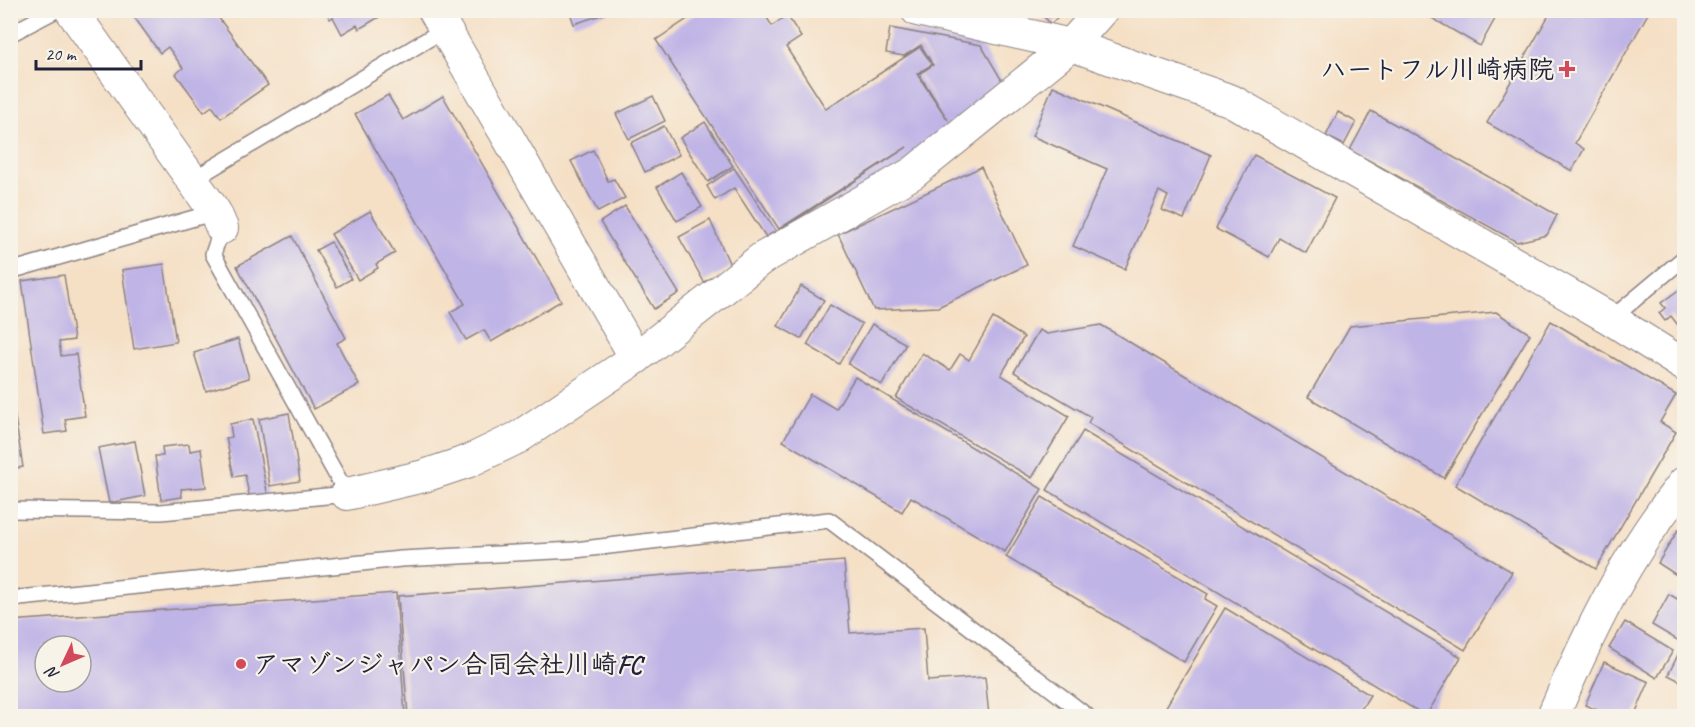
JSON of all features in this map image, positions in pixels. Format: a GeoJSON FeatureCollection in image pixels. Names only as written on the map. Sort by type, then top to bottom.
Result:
{"type":"FeatureCollection","features":[{"type":"Feature","properties":{"kind":"street"},"geometry":{"type":"LineString","coordinates":[[70,10],[218,220]]}},
{"type":"Feature","properties":{"kind":"street"},"geometry":{"type":"LineString","coordinates":[[917,10],[1071,45],[1232,101],[1611,319],[1684,365]]}},
{"type":"Feature","properties":{"kind":"street"},"geometry":{"type":"LineString","coordinates":[[347,494],[424,476],[469,461],[519,437],[636,358],[761,259],[913,173],[1071,45],[1102,10]]}},
{"type":"Feature","properties":{"kind":"street"},"geometry":{"type":"LineString","coordinates":[[440,20],[636,358]]}},
{"type":"Feature","properties":{"kind":"street"},"geometry":{"type":"LineString","coordinates":[[1553,717],[1591,629],[1621,575],[1664,508],[1684,483]]}},
{"type":"Feature","properties":{"kind":"lane"},"geometry":{"type":"LineString","coordinates":[[10,34],[56,10]]}},
{"type":"Feature","properties":{"kind":"lane"},"geometry":{"type":"LineString","coordinates":[[192,180],[440,20]]}},
{"type":"Feature","properties":{"kind":"lane"},"geometry":{"type":"LineString","coordinates":[[10,271],[218,220],[213,254],[347,494],[160,512],[10,510]]}},
{"type":"Feature","properties":{"kind":"lane"},"geometry":{"type":"LineString","coordinates":[[1611,319],[1684,258]]}},
{"type":"Feature","properties":{"kind":"lane"},"geometry":{"type":"LineString","coordinates":[[10,599],[401,559],[575,550],[829,520],[1087,717]]}},
{"type":"Feature","properties":{"kind":"building"},"geometry":{"type":"Polygon","coordinates":[[[136,10],[213,10],[268,85],[221,118],[212,106],[204,112],[176,74],[183,68],[168,47],[160,53],[132,14],[136,10]]]}},
{"type":"Feature","properties":{"kind":"building"},"geometry":{"type":"Polygon","coordinates":[[[325,10],[391,10],[359,29],[357,25],[342,34],[333,17],[330,19],[325,10]]]}},
{"type":"Feature","properties":{"kind":"building"},"geometry":{"type":"Polygon","coordinates":[[[569,10],[613,10],[613,11],[574,24],[569,10]]]}},
{"type":"Feature","properties":{"kind":"building"},"geometry":{"type":"Polygon","coordinates":[[[701,10],[762,10],[772,26],[787,15],[801,37],[786,47],[826,109],[920,47],[932,64],[917,74],[948,120],[919,74],[933,65],[921,45],[904,56],[886,53],[890,28],[981,45],[1007,89],[907,167],[783,235],[780,230],[907,147],[779,229],[656,40],[701,10]]]}},
{"type":"Feature","properties":{"kind":"building"},"geometry":{"type":"Polygon","coordinates":[[[1037,10],[1064,10],[1051,24],[1037,10]]]}},
{"type":"Feature","properties":{"kind":"building","name":"ハートフル川崎病院"},"geometry":{"type":"Polygon","coordinates":[[[1418,10],[1500,10],[1480,46],[1418,10]]]}},
{"type":"Feature","properties":{"kind":"building","name":"ハートフル川崎病院"},"geometry":{"type":"Polygon","coordinates":[[[1541,10],[1650,10],[1575,143],[1584,149],[1572,171],[1487,123],[1549,15],[1541,10]]]}},
{"type":"Feature","properties":{"kind":"building"},"geometry":{"type":"Polygon","coordinates":[[[1053,86],[1211,155],[1184,219],[1162,210],[1168,196],[1159,191],[1125,269],[1073,246],[1107,169],[1032,136],[1053,86]]]}},
{"type":"Feature","properties":{"kind":"building"},"geometry":{"type":"Polygon","coordinates":[[[388,95],[403,120],[443,96],[561,301],[491,342],[484,330],[466,340],[450,312],[465,304],[355,114],[388,95]]]}},
{"type":"Feature","properties":{"kind":"building"},"geometry":{"type":"Polygon","coordinates":[[[653,96],[665,121],[629,139],[616,114],[653,96]]]}},
{"type":"Feature","properties":{"kind":"building"},"geometry":{"type":"Polygon","coordinates":[[[1371,111],[1557,215],[1547,235],[1517,242],[1350,150],[1371,111]]]}},
{"type":"Feature","properties":{"kind":"building"},"geometry":{"type":"Polygon","coordinates":[[[1338,112],[1356,122],[1344,145],[1326,136],[1338,112]]]}},
{"type":"Feature","properties":{"kind":"building"},"geometry":{"type":"Polygon","coordinates":[[[705,122],[733,166],[708,182],[680,138],[705,122]]]}},
{"type":"Feature","properties":{"kind":"building"},"geometry":{"type":"Polygon","coordinates":[[[664,126],[679,155],[645,172],[631,143],[664,126]]]}},
{"type":"Feature","properties":{"kind":"building"},"geometry":{"type":"Polygon","coordinates":[[[593,150],[608,181],[614,179],[625,198],[598,212],[571,161],[593,150]]]}},
{"type":"Feature","properties":{"kind":"building"},"geometry":{"type":"Polygon","coordinates":[[[1254,155],[1335,198],[1306,253],[1279,238],[1269,257],[1216,229],[1254,155]]]}},
{"type":"Feature","properties":{"kind":"building"},"geometry":{"type":"Polygon","coordinates":[[[981,167],[1027,265],[938,307],[874,310],[838,234],[981,167]]]}},
{"type":"Feature","properties":{"kind":"building"},"geometry":{"type":"Polygon","coordinates":[[[734,168],[776,231],[766,237],[734,188],[715,200],[707,186],[734,168]]]}},
{"type":"Feature","properties":{"kind":"building"},"geometry":{"type":"Polygon","coordinates":[[[681,172],[702,207],[677,221],[657,187],[681,172]]]}},
{"type":"Feature","properties":{"kind":"building"},"geometry":{"type":"Polygon","coordinates":[[[625,206],[679,293],[654,309],[600,222],[625,206]]]}},
{"type":"Feature","properties":{"kind":"building"},"geometry":{"type":"Polygon","coordinates":[[[370,211],[395,253],[376,264],[378,268],[358,280],[331,234],[370,211]]]}},
{"type":"Feature","properties":{"kind":"building"},"geometry":{"type":"Polygon","coordinates":[[[710,220],[731,267],[704,282],[679,237],[710,220]]]}},
{"type":"Feature","properties":{"kind":"building"},"geometry":{"type":"Polygon","coordinates":[[[292,236],[346,338],[337,343],[359,385],[314,409],[237,266],[292,236]]]}},
{"type":"Feature","properties":{"kind":"building"},"geometry":{"type":"Polygon","coordinates":[[[331,242],[351,279],[337,287],[316,250],[331,242]]]}},
{"type":"Feature","properties":{"kind":"building"},"geometry":{"type":"Polygon","coordinates":[[[164,264],[176,342],[134,349],[122,270],[164,264]]]}},
{"type":"Feature","properties":{"kind":"building"},"geometry":{"type":"Polygon","coordinates":[[[64,275],[74,340],[59,342],[61,356],[76,354],[85,416],[65,419],[67,431],[44,434],[22,281],[64,275]]]}},
{"type":"Feature","properties":{"kind":"building"},"geometry":{"type":"Polygon","coordinates":[[[801,286],[824,300],[801,339],[778,326],[801,286]]]}},
{"type":"Feature","properties":{"kind":"building"},"geometry":{"type":"Polygon","coordinates":[[[1681,288],[1684,292],[1684,326],[1681,329],[1671,316],[1665,321],[1659,313],[1665,308],[1661,303],[1681,288]]]}},
{"type":"Feature","properties":{"kind":"building"},"geometry":{"type":"Polygon","coordinates":[[[830,305],[862,324],[839,364],[807,345],[830,305]]]}},
{"type":"Feature","properties":{"kind":"building"},"geometry":{"type":"Polygon","coordinates":[[[1496,312],[1530,334],[1444,478],[1308,397],[1350,326],[1496,312]]]}},
{"type":"Feature","properties":{"kind":"building"},"geometry":{"type":"Polygon","coordinates":[[[993,318],[1024,337],[1001,375],[1069,416],[1032,478],[896,398],[922,353],[950,370],[960,354],[969,360],[993,318]]]}},
{"type":"Feature","properties":{"kind":"building"},"geometry":{"type":"Polygon","coordinates":[[[1551,321],[1676,395],[1660,422],[1676,432],[1596,569],[1455,485],[1551,321]]]}},
{"type":"Feature","properties":{"kind":"building"},"geometry":{"type":"Polygon","coordinates":[[[872,324],[906,344],[882,385],[848,364],[872,324]]]}},
{"type":"Feature","properties":{"kind":"building"},"geometry":{"type":"Polygon","coordinates":[[[1101,325],[1512,572],[1465,650],[1088,423],[1091,417],[1014,372],[1039,330],[1047,334],[1101,325]]]}},
{"type":"Feature","properties":{"kind":"building"},"geometry":{"type":"Polygon","coordinates":[[[238,339],[249,378],[206,391],[194,353],[238,339]]]}},
{"type":"Feature","properties":{"kind":"building"},"geometry":{"type":"Polygon","coordinates":[[[855,377],[1042,489],[1005,552],[911,497],[902,512],[783,441],[810,394],[836,409],[855,377]]]}},
{"type":"Feature","properties":{"kind":"building"},"geometry":{"type":"Polygon","coordinates":[[[10,386],[23,467],[10,469],[10,386]]]}},
{"type":"Feature","properties":{"kind":"building"},"geometry":{"type":"Polygon","coordinates":[[[289,413],[300,481],[270,486],[259,419],[289,413]]]}},
{"type":"Feature","properties":{"kind":"building"},"geometry":{"type":"Polygon","coordinates":[[[253,419],[268,497],[250,500],[245,475],[234,477],[226,438],[232,437],[230,424],[253,419]]]}},
{"type":"Feature","properties":{"kind":"building"},"geometry":{"type":"Polygon","coordinates":[[[1083,431],[1461,657],[1426,716],[1047,490],[1083,431]]]}},
{"type":"Feature","properties":{"kind":"building"},"geometry":{"type":"Polygon","coordinates":[[[135,441],[145,496],[109,503],[98,448],[135,441]]]}},
{"type":"Feature","properties":{"kind":"building"},"geometry":{"type":"Polygon","coordinates":[[[189,444],[190,451],[201,449],[206,487],[181,489],[182,497],[161,500],[155,456],[163,456],[162,447],[189,444]]]}},
{"type":"Feature","properties":{"kind":"building"},"geometry":{"type":"Polygon","coordinates":[[[1042,497],[1208,594],[1205,599],[1217,606],[1184,662],[1006,557],[1042,497]]]}},
{"type":"Feature","properties":{"kind":"building"},"geometry":{"type":"Polygon","coordinates":[[[1678,530],[1684,533],[1684,580],[1658,563],[1678,530]]]}},
{"type":"Feature","properties":{"kind":"building"},"geometry":{"type":"Polygon","coordinates":[[[844,561],[850,633],[924,628],[928,681],[985,677],[989,716],[408,716],[398,596],[844,561]]]}},
{"type":"Feature","properties":{"kind":"building","name":"アマゾンジャパン合同会社川崎FC"},"geometry":{"type":"Polygon","coordinates":[[[396,593],[405,716],[10,716],[10,621],[396,593]]]}},
{"type":"Feature","properties":{"kind":"building"},"geometry":{"type":"Polygon","coordinates":[[[1669,594],[1684,603],[1684,644],[1652,625],[1669,594]]]}},
{"type":"Feature","properties":{"kind":"building"},"geometry":{"type":"Polygon","coordinates":[[[1225,608],[1370,695],[1357,716],[1161,715],[1225,608]]]}},
{"type":"Feature","properties":{"kind":"building"},"geometry":{"type":"Polygon","coordinates":[[[1625,622],[1673,651],[1657,678],[1609,648],[1625,622]]]}},
{"type":"Feature","properties":{"kind":"building"},"geometry":{"type":"Polygon","coordinates":[[[1681,649],[1684,651],[1684,683],[1668,675],[1681,649]]]}},
{"type":"Feature","properties":{"kind":"building"},"geometry":{"type":"Polygon","coordinates":[[[1604,662],[1649,682],[1634,716],[1611,716],[1585,705],[1604,662]]]}},
{"type":"Feature","properties":{"kind":"place","name":"ハートフル川崎病院"},"geometry":{"type":"Point","coordinates":[1567,69]}},
{"type":"Feature","properties":{"kind":"place","name":"アマゾンジャパン合同会社川崎FC"},"geometry":{"type":"Point","coordinates":[241,664]}}]}
